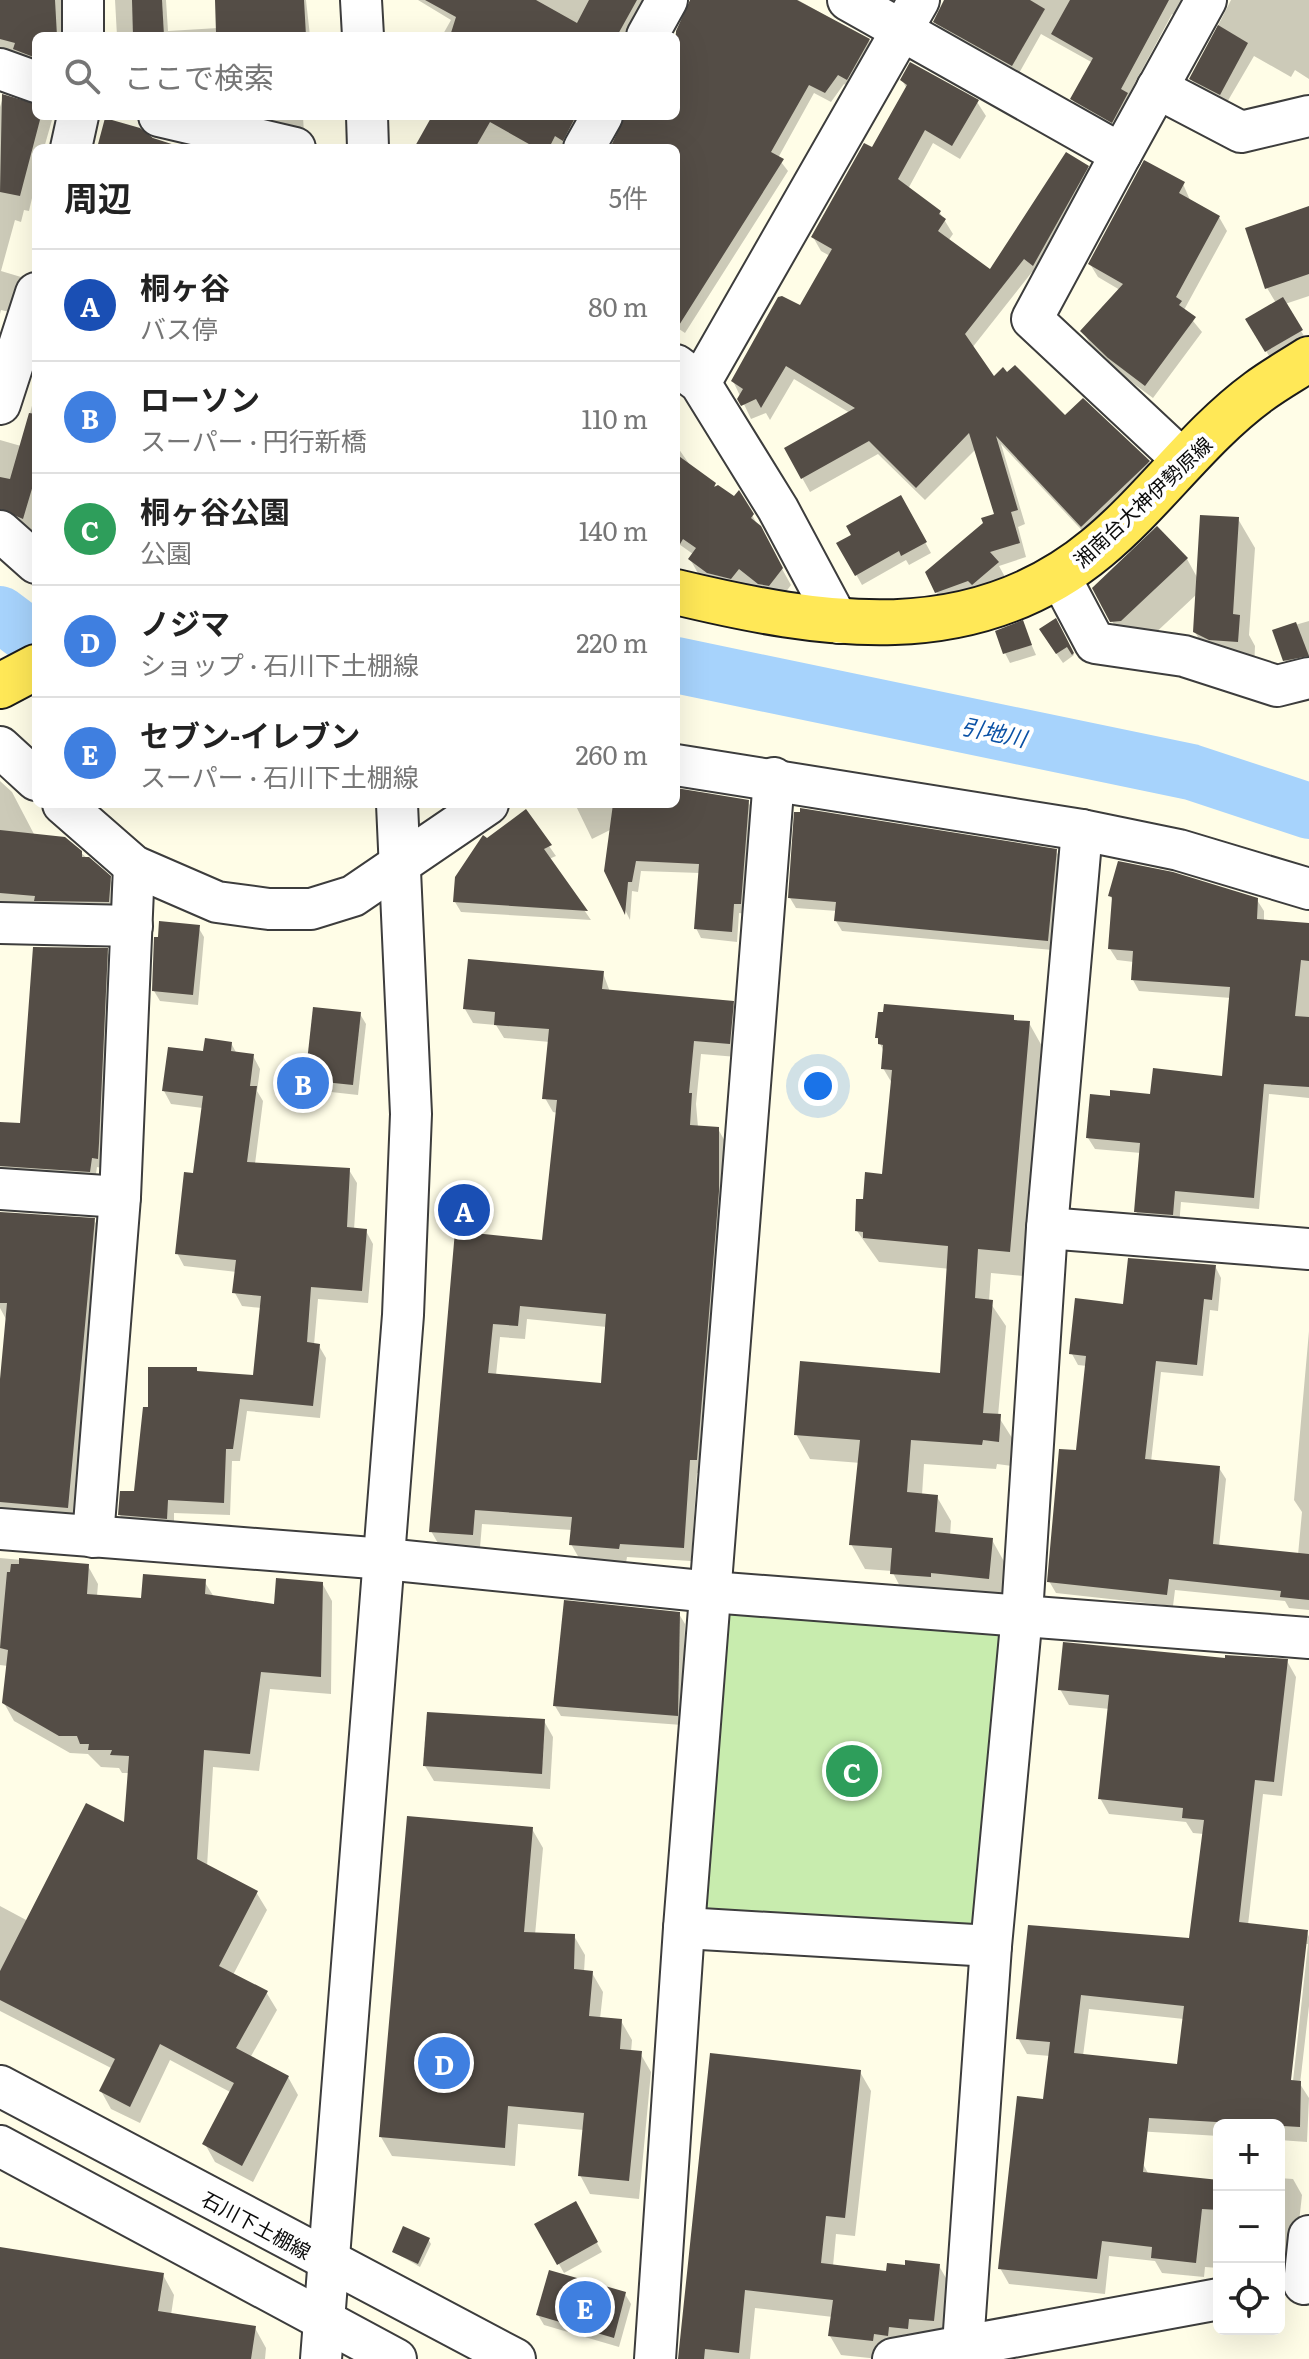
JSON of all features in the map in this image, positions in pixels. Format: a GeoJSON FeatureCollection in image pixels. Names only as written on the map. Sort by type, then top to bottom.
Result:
{"type":"FeatureCollection","features":[{"type":"Feature","properties":{"kind":"main road","name":"湘南台大神伊勢原線"},"geometry":{"type":"LineString","coordinates":[[680,593],[758,612],[839,623],[907,625],[980,610],[1060,577],[1099,547],[1256,393],[1309,359]]}},
{"type":"Feature","properties":{"kind":"main road"},"geometry":{"type":"LineString","coordinates":[[0,686],[32,669]]}},
{"type":"Feature","properties":{"kind":"street"},"geometry":{"type":"LineString","coordinates":[[83,0],[83,32]]}},
{"type":"Feature","properties":{"kind":"street"},"geometry":{"type":"LineString","coordinates":[[361,0],[363,32]]}},
{"type":"Feature","properties":{"kind":"street"},"geometry":{"type":"LineString","coordinates":[[649,32],[667,0]]}},
{"type":"Feature","properties":{"kind":"street"},"geometry":{"type":"LineString","coordinates":[[848,0],[911,15],[1121,154]]}},
{"type":"Feature","properties":{"kind":"street"},"geometry":{"type":"LineString","coordinates":[[1185,462],[1032,319],[1206,0]]}},
{"type":"Feature","properties":{"kind":"street"},"geometry":{"type":"LineString","coordinates":[[839,623],[778,509],[688,374],[911,15]]}},
{"type":"Feature","properties":{"kind":"street"},"geometry":{"type":"LineString","coordinates":[[0,69],[32,81]]}},
{"type":"Feature","properties":{"kind":"street"},"geometry":{"type":"LineString","coordinates":[[1157,88],[1241,132],[1309,116]]}},
{"type":"Feature","properties":{"kind":"street"},"geometry":{"type":"LineString","coordinates":[[72,144],[77,120]]}},
{"type":"Feature","properties":{"kind":"street"},"geometry":{"type":"LineString","coordinates":[[176,120],[278,144]]}},
{"type":"Feature","properties":{"kind":"street"},"geometry":{"type":"LineString","coordinates":[[367,120],[368,144]]}},
{"type":"Feature","properties":{"kind":"street"},"geometry":{"type":"LineString","coordinates":[[586,144],[600,120]]}},
{"type":"Feature","properties":{"kind":"street"},"geometry":{"type":"LineString","coordinates":[[0,404],[32,305]]}},
{"type":"Feature","properties":{"kind":"street"},"geometry":{"type":"LineString","coordinates":[[0,531],[32,559]]}},
{"type":"Feature","properties":{"kind":"street"},"geometry":{"type":"LineString","coordinates":[[1060,577],[1095,643],[1184,656],[1277,686],[1309,678]]}},
{"type":"Feature","properties":{"kind":"street"},"geometry":{"type":"LineString","coordinates":[[0,747],[32,776]]}},
{"type":"Feature","properties":{"kind":"street"},"geometry":{"type":"LineString","coordinates":[[680,766],[774,778],[1082,830],[1179,850],[1309,889]]}},
{"type":"Feature","properties":{"kind":"street"},"geometry":{"type":"LineString","coordinates":[[655,2359],[684,1928],[774,778]]}},
{"type":"Feature","properties":{"kind":"street"},"geometry":{"type":"LineString","coordinates":[[68,808],[134,866],[217,902],[283,909],[311,909],[353,896],[482,808]]}},
{"type":"Feature","properties":{"kind":"street"},"geometry":{"type":"LineString","coordinates":[[323,2340],[403,1315],[411,1114],[397,808]]}},
{"type":"Feature","properties":{"kind":"street"},"geometry":{"type":"LineString","coordinates":[[963,2345],[991,1946],[1022,1614],[1047,1228],[1082,830]]}},
{"type":"Feature","properties":{"kind":"street"},"geometry":{"type":"LineString","coordinates":[[93,1537],[120,1197],[134,866]]}},
{"type":"Feature","properties":{"kind":"street"},"geometry":{"type":"LineString","coordinates":[[0,923],[132,926]]}},
{"type":"Feature","properties":{"kind":"street"},"geometry":{"type":"LineString","coordinates":[[0,1189],[120,1197]]}},
{"type":"Feature","properties":{"kind":"street"},"geometry":{"type":"LineString","coordinates":[[1047,1228],[1309,1249]]}},
{"type":"Feature","properties":{"kind":"street"},"geometry":{"type":"LineString","coordinates":[[0,1529],[385,1559],[711,1592],[1309,1638]]}},
{"type":"Feature","properties":{"kind":"street"},"geometry":{"type":"LineString","coordinates":[[684,1928],[991,1946]]}},
{"type":"Feature","properties":{"kind":"street","name":"石川下土棚線"},"geometry":{"type":"LineString","coordinates":[[0,2086],[515,2359]]}},
{"type":"Feature","properties":{"kind":"street"},"geometry":{"type":"LineString","coordinates":[[0,2146],[323,2340],[396,2359]]}},
{"type":"Feature","properties":{"kind":"street"},"geometry":{"type":"LineString","coordinates":[[1297,2285],[1309,2236]]}},
{"type":"Feature","properties":{"kind":"street"},"geometry":{"type":"LineString","coordinates":[[893,2359],[1213,2300]]}},
{"type":"Feature","properties":{"kind":"green space"},"geometry":{"type":"Polygon","coordinates":[[[711,1592],[1022,1614],[991,1946],[684,1928],[711,1592]]]}},
{"type":"Feature","properties":{"kind":"building"},"geometry":{"type":"Polygon","coordinates":[[[0,0],[55,0],[57,32],[32,32],[32,56],[13,49],[15,43],[0,39],[0,0]]]}},
{"type":"Feature","properties":{"kind":"building"},"geometry":{"type":"Polygon","coordinates":[[[132,0],[162,0],[164,32],[133,32],[132,0]]]}},
{"type":"Feature","properties":{"kind":"building"},"geometry":{"type":"Polygon","coordinates":[[[215,0],[304,0],[306,32],[216,32],[215,0]]]}},
{"type":"Feature","properties":{"kind":"building"},"geometry":{"type":"Polygon","coordinates":[[[425,0],[536,0],[577,23],[589,0],[637,0],[619,32],[451,32],[456,17],[425,0]]]}},
{"type":"Feature","properties":{"kind":"building"},"geometry":{"type":"Polygon","coordinates":[[[690,0],[797,0],[870,39],[847,80],[838,75],[825,93],[809,85],[771,152],[784,159],[680,324],[680,144],[612,144],[623,120],[680,120],[680,32],[676,31],[690,0]]]}},
{"type":"Feature","properties":{"kind":"building"},"geometry":{"type":"Polygon","coordinates":[[[944,0],[1030,0],[1045,9],[1012,66],[933,22],[944,0]]]}},
{"type":"Feature","properties":{"kind":"building"},"geometry":{"type":"Polygon","coordinates":[[[1070,0],[1169,0],[1121,89],[1128,93],[1112,123],[1070,99],[1093,58],[1051,34],[1070,0]]]}},
{"type":"Feature","properties":{"kind":"building"},"geometry":{"type":"Polygon","coordinates":[[[1218,25],[1248,43],[1220,95],[1189,79],[1218,25]]]}},
{"type":"Feature","properties":{"kind":"building"},"geometry":{"type":"Polygon","coordinates":[[[910,62],[979,100],[952,146],[925,130],[898,179],[941,211],[939,214],[946,219],[938,231],[990,269],[1066,152],[1089,166],[1033,266],[1024,259],[965,334],[994,376],[1003,367],[1007,372],[1015,365],[1065,415],[1083,398],[1150,461],[1081,527],[996,436],[1018,510],[1011,512],[1020,543],[990,552],[999,562],[972,585],[968,581],[935,593],[925,572],[983,523],[981,518],[994,514],[969,433],[916,488],[869,441],[801,479],[784,448],[855,408],[786,366],[761,408],[756,399],[741,406],[737,399],[743,389],[731,381],[778,297],[800,305],[832,249],[811,237],[864,143],[872,147],[907,85],[900,80],[910,62]]]}},
{"type":"Feature","properties":{"kind":"building"},"geometry":{"type":"Polygon","coordinates":[[[2,94],[32,103],[32,120],[40,120],[20,196],[0,192],[2,94]]]}},
{"type":"Feature","properties":{"kind":"building"},"geometry":{"type":"Polygon","coordinates":[[[104,120],[112,120],[140,128],[153,138],[172,144],[98,144],[104,120]]]}},
{"type":"Feature","properties":{"kind":"building"},"geometry":{"type":"Polygon","coordinates":[[[430,120],[574,120],[563,141],[555,136],[551,144],[529,144],[490,122],[477,144],[416,144],[430,120]]]}},
{"type":"Feature","properties":{"kind":"building"},"geometry":{"type":"Polygon","coordinates":[[[1144,160],[1185,182],[1179,193],[1220,216],[1176,297],[1182,301],[1179,305],[1196,317],[1145,386],[1108,358],[1080,331],[1123,284],[1088,264],[1144,160]]]}},
{"type":"Feature","properties":{"kind":"building"},"geometry":{"type":"Polygon","coordinates":[[[1309,206],[1309,274],[1265,289],[1245,228],[1309,206]]]}},
{"type":"Feature","properties":{"kind":"building"},"geometry":{"type":"Polygon","coordinates":[[[1283,297],[1303,330],[1265,352],[1245,319],[1283,297]]]}},
{"type":"Feature","properties":{"kind":"building"},"geometry":{"type":"Polygon","coordinates":[[[29,413],[32,413],[32,489],[23,519],[0,509],[0,477],[10,479],[29,413]]]}},
{"type":"Feature","properties":{"kind":"building"},"geometry":{"type":"Polygon","coordinates":[[[680,457],[716,483],[714,487],[718,485],[734,496],[739,490],[754,514],[751,518],[761,526],[783,568],[769,586],[758,584],[739,569],[731,579],[707,573],[688,559],[696,548],[683,539],[680,544],[680,457]]]}},
{"type":"Feature","properties":{"kind":"building"},"geometry":{"type":"Polygon","coordinates":[[[901,495],[927,542],[901,556],[899,551],[855,576],[836,543],[851,535],[846,526],[901,495]]]}},
{"type":"Feature","properties":{"kind":"building"},"geometry":{"type":"Polygon","coordinates":[[[1200,515],[1239,517],[1233,614],[1240,615],[1238,642],[1209,640],[1193,632],[1200,515]]]}},
{"type":"Feature","properties":{"kind":"building"},"geometry":{"type":"Polygon","coordinates":[[[1157,526],[1188,558],[1121,621],[1110,622],[1092,588],[1157,526]]]}},
{"type":"Feature","properties":{"kind":"building"},"geometry":{"type":"Polygon","coordinates":[[[1056,618],[1074,653],[1072,655],[1067,647],[1056,654],[1039,629],[1056,618]]]}},
{"type":"Feature","properties":{"kind":"building"},"geometry":{"type":"Polygon","coordinates":[[[1023,620],[1032,645],[1003,654],[995,631],[1023,620]]]}},
{"type":"Feature","properties":{"kind":"building"},"geometry":{"type":"Polygon","coordinates":[[[1296,622],[1309,656],[1283,661],[1272,630],[1296,622]]]}},
{"type":"Feature","properties":{"kind":"building"},"geometry":{"type":"Polygon","coordinates":[[[680,789],[749,800],[741,904],[734,904],[732,932],[694,929],[699,864],[636,861],[632,882],[628,882],[625,915],[604,871],[612,808],[680,808],[680,789]]]}},
{"type":"Feature","properties":{"kind":"building"},"geometry":{"type":"Polygon","coordinates":[[[800,808],[1057,849],[1048,941],[834,921],[836,902],[788,898],[794,812],[800,812],[800,808]]]}},
{"type":"Feature","properties":{"kind":"building"},"geometry":{"type":"Polygon","coordinates":[[[526,809],[552,845],[544,849],[588,911],[453,902],[455,877],[483,835],[487,838],[526,809]]]}},
{"type":"Feature","properties":{"kind":"building"},"geometry":{"type":"Polygon","coordinates":[[[0,830],[65,837],[82,851],[82,857],[89,857],[111,876],[109,902],[34,901],[35,896],[0,893],[0,830]]]}},
{"type":"Feature","properties":{"kind":"building"},"geometry":{"type":"Polygon","coordinates":[[[1118,861],[1173,872],[1258,898],[1257,919],[1309,923],[1309,961],[1301,960],[1295,1016],[1309,1017],[1309,1087],[1264,1084],[1254,1198],[1175,1191],[1173,1215],[1134,1212],[1140,1143],[1086,1138],[1090,1094],[1110,1096],[1110,1090],[1150,1094],[1153,1068],[1222,1076],[1230,987],[1131,980],[1133,951],[1108,949],[1112,897],[1108,896],[1118,861]]]}},
{"type":"Feature","properties":{"kind":"building"},"geometry":{"type":"Polygon","coordinates":[[[159,921],[200,925],[193,995],[152,991],[154,937],[158,937],[159,921]]]}},
{"type":"Feature","properties":{"kind":"building"},"geometry":{"type":"Polygon","coordinates":[[[33,947],[108,948],[98,1159],[92,1158],[90,1172],[0,1166],[0,1122],[20,1123],[33,947]]]}},
{"type":"Feature","properties":{"kind":"building"},"geometry":{"type":"Polygon","coordinates":[[[468,959],[604,971],[602,989],[734,1001],[730,1044],[694,1041],[689,1093],[692,1093],[690,1125],[719,1127],[719,1191],[697,1460],[690,1460],[684,1548],[620,1544],[619,1549],[569,1545],[572,1517],[475,1510],[473,1535],[429,1532],[455,1231],[542,1240],[557,1100],[542,1099],[549,1029],[494,1025],[495,1012],[463,1009],[468,959]],[[520,1306],[518,1326],[493,1324],[488,1373],[601,1383],[606,1314],[520,1306]]]}},
{"type":"Feature","properties":{"kind":"building"},"geometry":{"type":"Polygon","coordinates":[[[884,1004],[1014,1015],[1014,1020],[1030,1021],[1010,1252],[978,1249],[975,1298],[993,1300],[983,1413],[1001,1414],[999,1442],[983,1440],[982,1445],[911,1440],[907,1492],[938,1495],[935,1532],[993,1538],[989,1579],[931,1573],[931,1577],[890,1574],[892,1548],[849,1545],[860,1440],[794,1435],[800,1361],[940,1373],[948,1246],[863,1238],[863,1232],[855,1231],[856,1199],[863,1199],[865,1172],[882,1174],[892,1070],[881,1069],[883,1045],[878,1044],[878,1038],[875,1038],[878,1012],[883,1012],[884,1004]]]}},
{"type":"Feature","properties":{"kind":"building"},"geometry":{"type":"Polygon","coordinates":[[[313,1007],[361,1012],[353,1085],[305,1080],[313,1007]]]}},
{"type":"Feature","properties":{"kind":"building"},"geometry":{"type":"Polygon","coordinates":[[[205,1038],[232,1042],[231,1051],[254,1054],[250,1086],[257,1086],[247,1162],[350,1168],[347,1227],[367,1229],[362,1291],[311,1287],[307,1342],[320,1344],[313,1406],[240,1399],[233,1449],[226,1449],[224,1503],[168,1500],[167,1519],[118,1515],[120,1491],[134,1491],[143,1407],[148,1407],[148,1367],[197,1367],[197,1371],[253,1375],[261,1296],[232,1293],[236,1260],[175,1254],[184,1172],[193,1173],[203,1096],[162,1091],[168,1047],[203,1051],[205,1038]]]}},
{"type":"Feature","properties":{"kind":"building"},"geometry":{"type":"Polygon","coordinates":[[[0,1212],[95,1218],[68,1508],[0,1502],[0,1379],[7,1303],[0,1303],[0,1212]]]}},
{"type":"Feature","properties":{"kind":"building"},"geometry":{"type":"Polygon","coordinates":[[[1128,1258],[1216,1265],[1212,1300],[1204,1299],[1197,1365],[1156,1361],[1145,1459],[1220,1466],[1213,1544],[1309,1554],[1309,1600],[1280,1597],[1281,1591],[1169,1579],[1167,1595],[1047,1582],[1059,1449],[1076,1450],[1086,1356],[1069,1354],[1075,1298],[1123,1304],[1128,1258]]]}},
{"type":"Feature","properties":{"kind":"building"},"geometry":{"type":"Polygon","coordinates":[[[19,1558],[89,1564],[87,1594],[141,1598],[143,1574],[206,1579],[205,1594],[274,1604],[276,1578],[323,1582],[321,1677],[261,1672],[250,1754],[204,1750],[197,1859],[258,1891],[219,1966],[268,1991],[236,2048],[289,2076],[242,2166],[202,2144],[234,2083],[160,2044],[130,2107],[99,2091],[115,2059],[0,2000],[0,1971],[86,1803],[124,1822],[129,1756],[110,1755],[112,1750],[88,1750],[89,1744],[80,1744],[77,1736],[59,1736],[2,1703],[8,1650],[0,1648],[7,1572],[10,1572],[11,1564],[19,1564],[19,1558]]]}},
{"type":"Feature","properties":{"kind":"building"},"geometry":{"type":"Polygon","coordinates":[[[564,1600],[680,1612],[678,1716],[553,1706],[564,1600]]]}},
{"type":"Feature","properties":{"kind":"building"},"geometry":{"type":"Polygon","coordinates":[[[1063,1642],[1225,1658],[1225,1655],[1288,1659],[1274,1782],[1255,1780],[1239,1922],[1308,1930],[1291,2080],[1301,2081],[1300,2127],[1285,2126],[1285,2119],[1213,2119],[1213,2122],[1149,2118],[1143,2172],[1213,2179],[1213,2210],[1202,2209],[1196,2263],[1151,2258],[1152,2247],[1102,2241],[1097,2279],[998,2269],[1017,2096],[1043,2099],[1050,2042],[1016,2039],[1028,1925],[1189,1938],[1204,1820],[1182,1818],[1183,1808],[1098,1799],[1109,1695],[1058,1690],[1063,1642]],[[1081,1995],[1074,2053],[1177,2064],[1184,2006],[1081,1995]]]}},
{"type":"Feature","properties":{"kind":"building"},"geometry":{"type":"Polygon","coordinates":[[[427,1712],[545,1719],[542,1774],[423,1766],[427,1712]]]}},
{"type":"Feature","properties":{"kind":"building"},"geometry":{"type":"Polygon","coordinates":[[[407,1816],[533,1827],[524,1932],[575,1934],[574,1969],[593,1971],[589,2016],[622,2019],[620,2049],[642,2051],[629,2181],[578,2176],[584,2113],[508,2106],[505,2148],[379,2137],[407,1816]]]}},
{"type":"Feature","properties":{"kind":"building"},"geometry":{"type":"Polygon","coordinates":[[[710,2053],[861,2070],[845,2218],[826,2216],[821,2263],[886,2271],[887,2263],[905,2265],[905,2260],[940,2264],[934,2321],[909,2319],[908,2329],[889,2327],[888,2336],[874,2334],[873,2341],[828,2336],[833,2300],[745,2290],[739,2353],[705,2349],[704,2359],[678,2359],[710,2053]]]}},
{"type":"Feature","properties":{"kind":"building"},"geometry":{"type":"Polygon","coordinates":[[[576,2201],[598,2242],[557,2265],[534,2224],[576,2201]]]}},
{"type":"Feature","properties":{"kind":"building"},"geometry":{"type":"Polygon","coordinates":[[[403,2226],[430,2238],[418,2264],[392,2252],[403,2226]]]}},
{"type":"Feature","properties":{"kind":"building"},"geometry":{"type":"Polygon","coordinates":[[[0,2247],[164,2273],[158,2311],[256,2326],[251,2359],[0,2359],[0,2247]]]}},
{"type":"Feature","properties":{"kind":"building"},"geometry":{"type":"Polygon","coordinates":[[[549,2270],[626,2292],[614,2338],[536,2315],[549,2270]]]}},
{"type":"Feature","properties":{"kind":"waterway","name":"引地川"},"geometry":{"type":"LineString","coordinates":[[0,614],[32,638]]}},
{"type":"Feature","properties":{"kind":"waterway","name":"引地川"},"geometry":{"type":"LineString","coordinates":[[680,666],[1191,772],[1309,811]]}},
{"type":"Feature","properties":{"kind":"place","name":"ローソン"},"geometry":{"type":"Point","coordinates":[303,1083]}},
{"type":"Feature","properties":{"kind":"place","name":"桐ヶ谷"},"geometry":{"type":"Point","coordinates":[464,1210]}},
{"type":"Feature","properties":{"kind":"place","name":"桐ヶ谷公園"},"geometry":{"type":"Point","coordinates":[852,1771]}},
{"type":"Feature","properties":{"kind":"place","name":"ノジマ"},"geometry":{"type":"Point","coordinates":[444,2063]}},
{"type":"Feature","properties":{"kind":"place","name":"セブン-イレブン"},"geometry":{"type":"Point","coordinates":[585,2307]}}]}
